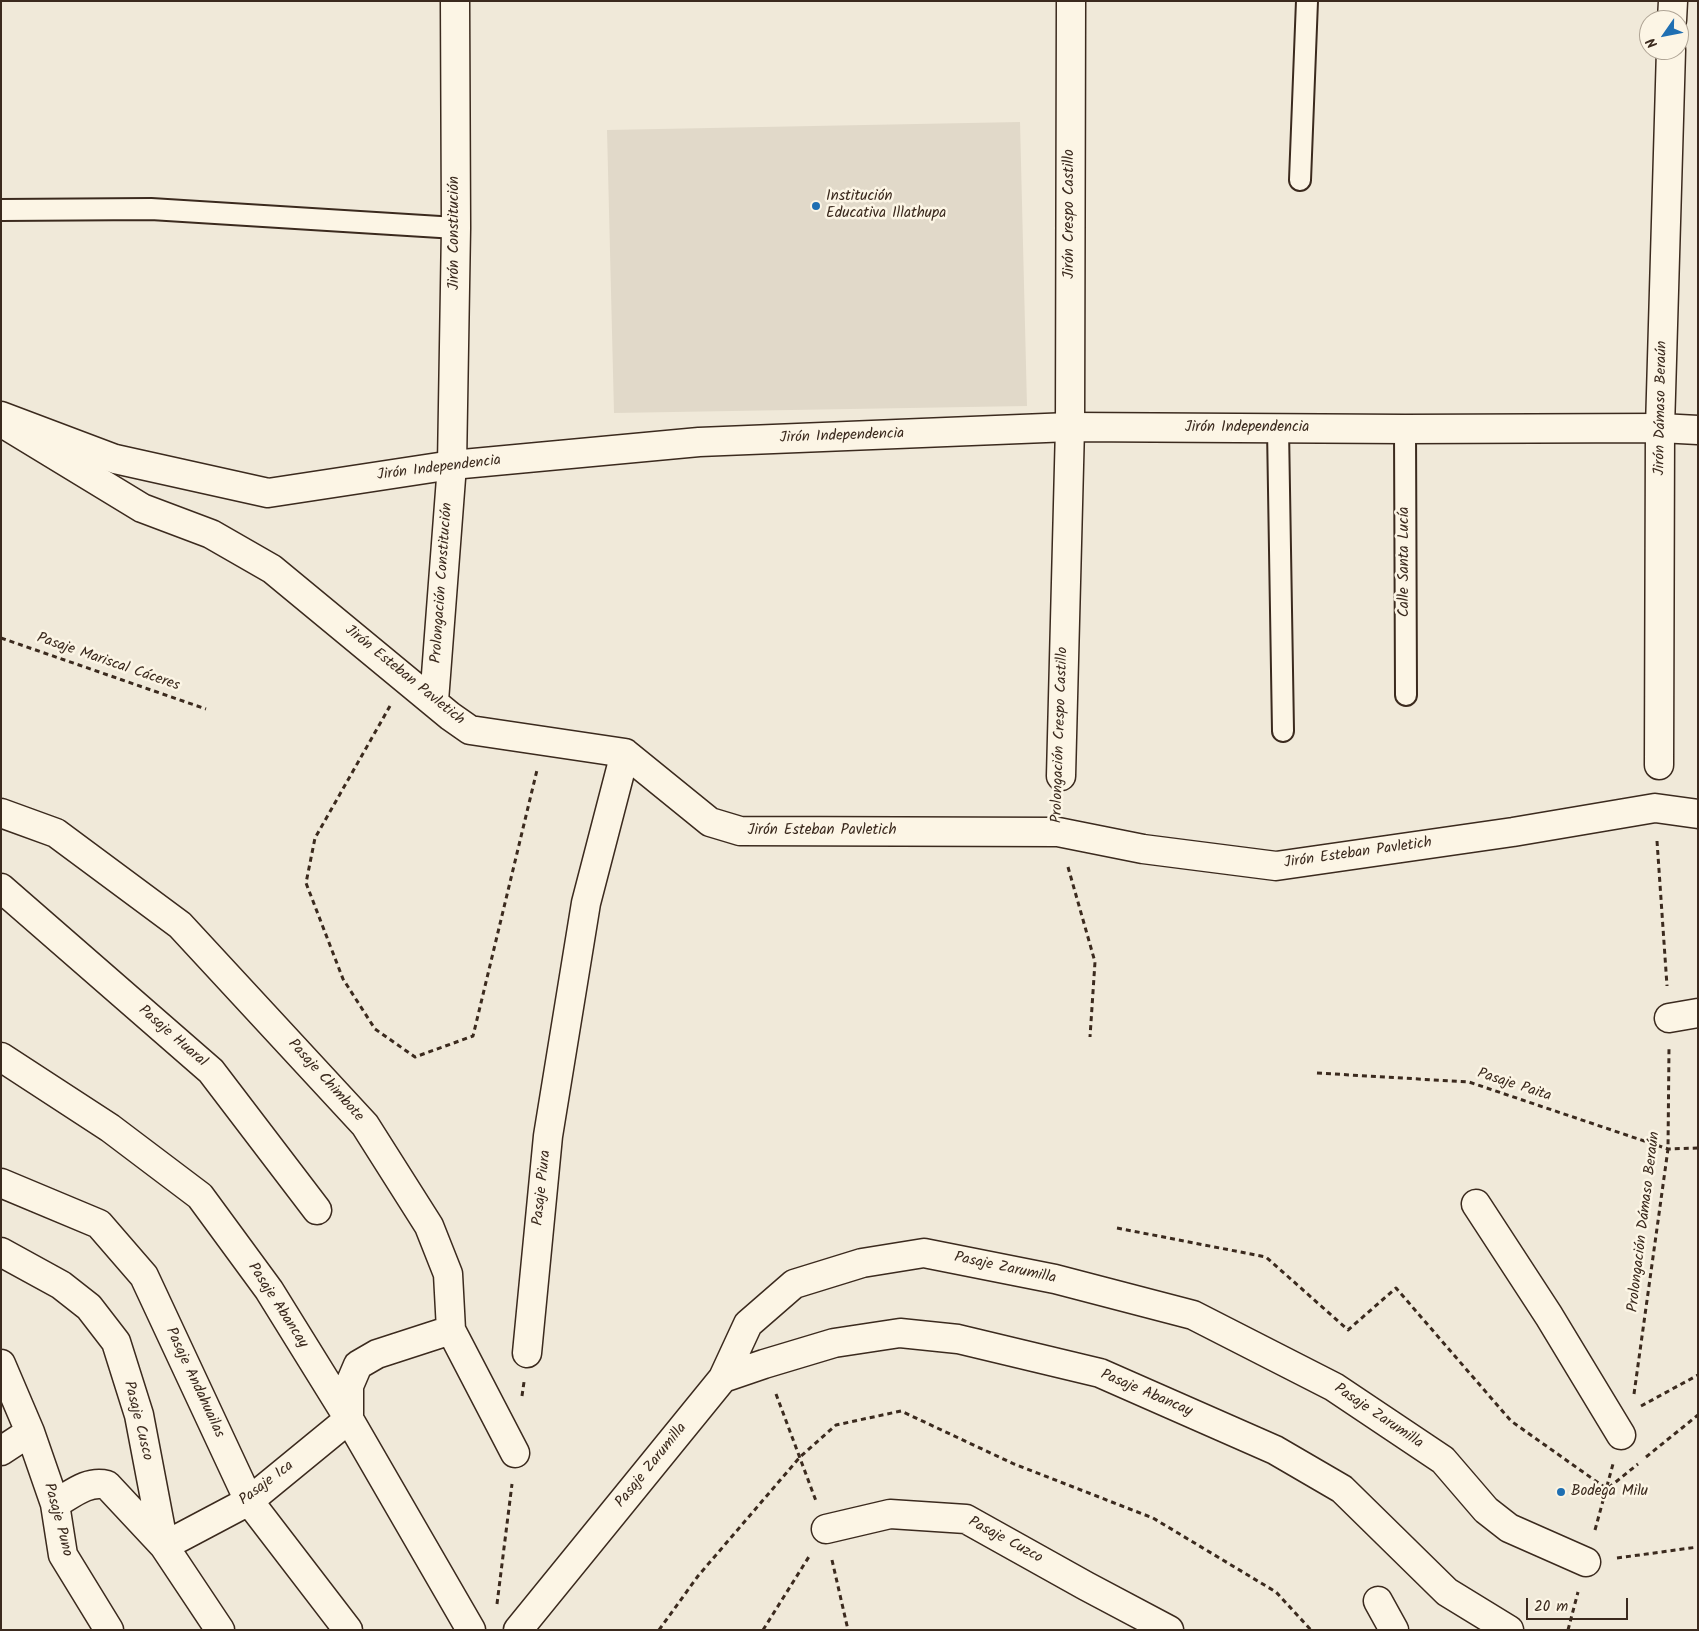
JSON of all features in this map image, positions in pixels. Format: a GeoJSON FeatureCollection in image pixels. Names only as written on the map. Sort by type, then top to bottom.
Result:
{"type":"FeatureCollection","features":[{"type":"Feature","properties":{"kind":"street","name":"Jirón Constitución"},"geometry":{"type":"LineString","coordinates":[[452,465],[456,228],[454,1]]}},
{"type":"Feature","properties":{"kind":"street","name":"Jirón Crespo Castillo"},"geometry":{"type":"LineString","coordinates":[[1070,1],[1070,428]]}},
{"type":"Feature","properties":{"kind":"street","name":"Jirón Dámaso Beraún"},"geometry":{"type":"LineString","coordinates":[[1658,765],[1660,428],[1671,60]]}},
{"type":"Feature","properties":{"kind":"street","name":"Jirón Independencia"},"geometry":{"type":"LineString","coordinates":[[1,416],[115,459],[268,492],[452,465],[699,442],[1070,428],[1660,428],[1698,430]]}},
{"type":"Feature","properties":{"kind":"street","name":"Jirón Esteban Pavletich"},"geometry":{"type":"LineString","coordinates":[[1,423],[142,508],[211,534],[272,569],[434,700],[450,716],[470,730],[625,752],[710,822],[740,831],[1058,832],[1143,849],[1276,866],[1513,832],[1655,808],[1698,814]]}},
{"type":"Feature","properties":{"kind":"street","name":"Prolongación Crespo Castillo"},"geometry":{"type":"LineString","coordinates":[[1061,776],[1070,428]]}},
{"type":"Feature","properties":{"kind":"street","name":"Prolongación Constitución"},"geometry":{"type":"LineString","coordinates":[[434,700],[452,465]]}},
{"type":"Feature","properties":{"kind":"street","name":"Pasaje Piura"},"geometry":{"type":"LineString","coordinates":[[527,1353],[550,1126],[586,903],[625,752]]}},
{"type":"Feature","properties":{"kind":"street","name":"Pasaje Chimbote"},"geometry":{"type":"LineString","coordinates":[[1,813],[56,833],[180,925],[365,1125],[429,1226],[448,1274],[451,1330],[515,1453]]}},
{"type":"Feature","properties":{"kind":"street","name":"Pasaje Huaral"},"geometry":{"type":"LineString","coordinates":[[1,888],[211,1071],[317,1210]]}},
{"type":"Feature","properties":{"kind":"street"},"geometry":{"type":"LineString","coordinates":[[1669,1018],[1698,1014]]}},
{"type":"Feature","properties":{"kind":"street","name":"Pasaje Abancay"},"geometry":{"type":"LineString","coordinates":[[1,1057],[110,1128],[200,1196],[269,1290],[349,1419],[471,1630]]}},
{"type":"Feature","properties":{"kind":"street","name":"Pasaje Andahuailas"},"geometry":{"type":"LineString","coordinates":[[1,1182],[99,1224],[144,1276],[249,1501],[348,1630]]}},
{"type":"Feature","properties":{"kind":"street"},"geometry":{"type":"LineString","coordinates":[[1476,1204],[1549,1316],[1626,1423]]}},
{"type":"Feature","properties":{"kind":"street","name":"Pasaje Cusco"},"geometry":{"type":"LineString","coordinates":[[1,1252],[61,1285],[88,1307],[116,1342],[138,1415],[164,1546],[220,1630]]}},
{"type":"Feature","properties":{"kind":"street","name":"Pasaje Zarumilla"},"geometry":{"type":"LineString","coordinates":[[518,1630],[723,1378],[748,1324],[794,1284],[862,1263],[924,1253],[1055,1279],[1193,1315],[1334,1387],[1443,1460],[1486,1510],[1509,1528],[1586,1562]]}},
{"type":"Feature","properties":{"kind":"street"},"geometry":{"type":"LineString","coordinates":[[349,1419],[349,1386],[358,1365],[377,1354],[451,1330]]}},
{"type":"Feature","properties":{"kind":"street","name":"Pasaje Abancay"},"geometry":{"type":"LineString","coordinates":[[723,1378],[834,1342],[900,1333],[958,1339],[1100,1373],[1275,1450],[1342,1489],[1447,1592],[1509,1630]]}},
{"type":"Feature","properties":{"kind":"street","name":"Pasaje Puno"},"geometry":{"type":"LineString","coordinates":[[1,1364],[30,1432],[55,1504],[63,1555],[109,1630]]}},
{"type":"Feature","properties":{"kind":"street","name":"Pasaje Ica"},"geometry":{"type":"LineString","coordinates":[[164,1546],[249,1501],[349,1419]]}},
{"type":"Feature","properties":{"kind":"street"},"geometry":{"type":"LineString","coordinates":[[1,1451],[30,1432]]}},
{"type":"Feature","properties":{"kind":"street"},"geometry":{"type":"LineString","coordinates":[[55,1504],[88,1485],[99,1483],[107,1485],[164,1546]]}},
{"type":"Feature","properties":{"kind":"street","name":"Pasaje Cuzco"},"geometry":{"type":"LineString","coordinates":[[826,1529],[890,1514],[966,1519],[1169,1630]]}},
{"type":"Feature","properties":{"kind":"street"},"geometry":{"type":"LineString","coordinates":[[1378,1601],[1394,1630]]}},
{"type":"Feature","properties":{"kind":"lane"},"geometry":{"type":"LineString","coordinates":[[1300,180],[1308,1]]}},
{"type":"Feature","properties":{"kind":"lane"},"geometry":{"type":"LineString","coordinates":[[1,210],[151,210],[456,228]]}},
{"type":"Feature","properties":{"kind":"lane"},"geometry":{"type":"LineString","coordinates":[[1278,428],[1283,731]]}},
{"type":"Feature","properties":{"kind":"lane","name":"Calle Santa Lucía"},"geometry":{"type":"LineString","coordinates":[[1404,429],[1406,695]]}},
{"type":"Feature","properties":{"kind":"path","name":"Pasaje Mariscal Cáceres"},"geometry":{"type":"LineString","coordinates":[[1,638],[206,710]]}},
{"type":"Feature","properties":{"kind":"path"},"geometry":{"type":"LineString","coordinates":[[406,678],[315,838],[306,883],[344,979],[376,1029],[415,1057],[473,1036],[544,741]]}},
{"type":"Feature","properties":{"kind":"path","name":"Prolongación Dámaso Beraún"},"geometry":{"type":"LineString","coordinates":[[1568,1630],[1626,1423],[1668,1148],[1669,1018],[1655,808]]}},
{"type":"Feature","properties":{"kind":"path","name":"Prolongación Crespo Castillo"},"geometry":{"type":"LineString","coordinates":[[1058,832],[1095,962],[1090,1037]]}},
{"type":"Feature","properties":{"kind":"path","name":"Pasaje Paita"},"geometry":{"type":"LineString","coordinates":[[1317,1073],[1469,1082],[1668,1148],[1698,1148]]}},
{"type":"Feature","properties":{"kind":"path"},"geometry":{"type":"LineString","coordinates":[[1117,1228],[1266,1258],[1348,1330],[1396,1288],[1511,1421],[1607,1489],[1698,1415]]}},
{"type":"Feature","properties":{"kind":"path"},"geometry":{"type":"LineString","coordinates":[[522,1399],[527,1353]]}},
{"type":"Feature","properties":{"kind":"path"},"geometry":{"type":"LineString","coordinates":[[764,1364],[826,1529],[848,1630]]}},
{"type":"Feature","properties":{"kind":"path"},"geometry":{"type":"LineString","coordinates":[[1626,1423],[1698,1375]]}},
{"type":"Feature","properties":{"kind":"path"},"geometry":{"type":"LineString","coordinates":[[497,1610],[515,1453]]}},
{"type":"Feature","properties":{"kind":"path"},"geometry":{"type":"LineString","coordinates":[[763,1630],[826,1529]]}},
{"type":"Feature","properties":{"kind":"path"},"geometry":{"type":"LineString","coordinates":[[1586,1562],[1698,1547]]}},
{"type":"Feature","properties":{"kind":"shaded area","name":"Institución Educativa Illathupa"},"geometry":{"type":"Polygon","coordinates":[[[1020,122],[1027,406],[614,413],[607,130],[1020,122]]]}},
{"type":"Feature","properties":{"kind":"place","name":"Institución Educativa Illathupa"},"geometry":{"type":"Point","coordinates":[816,206]}},
{"type":"Feature","properties":{"kind":"place","name":"Bodega Milu"},"geometry":{"type":"Point","coordinates":[1561,1492]}}]}
